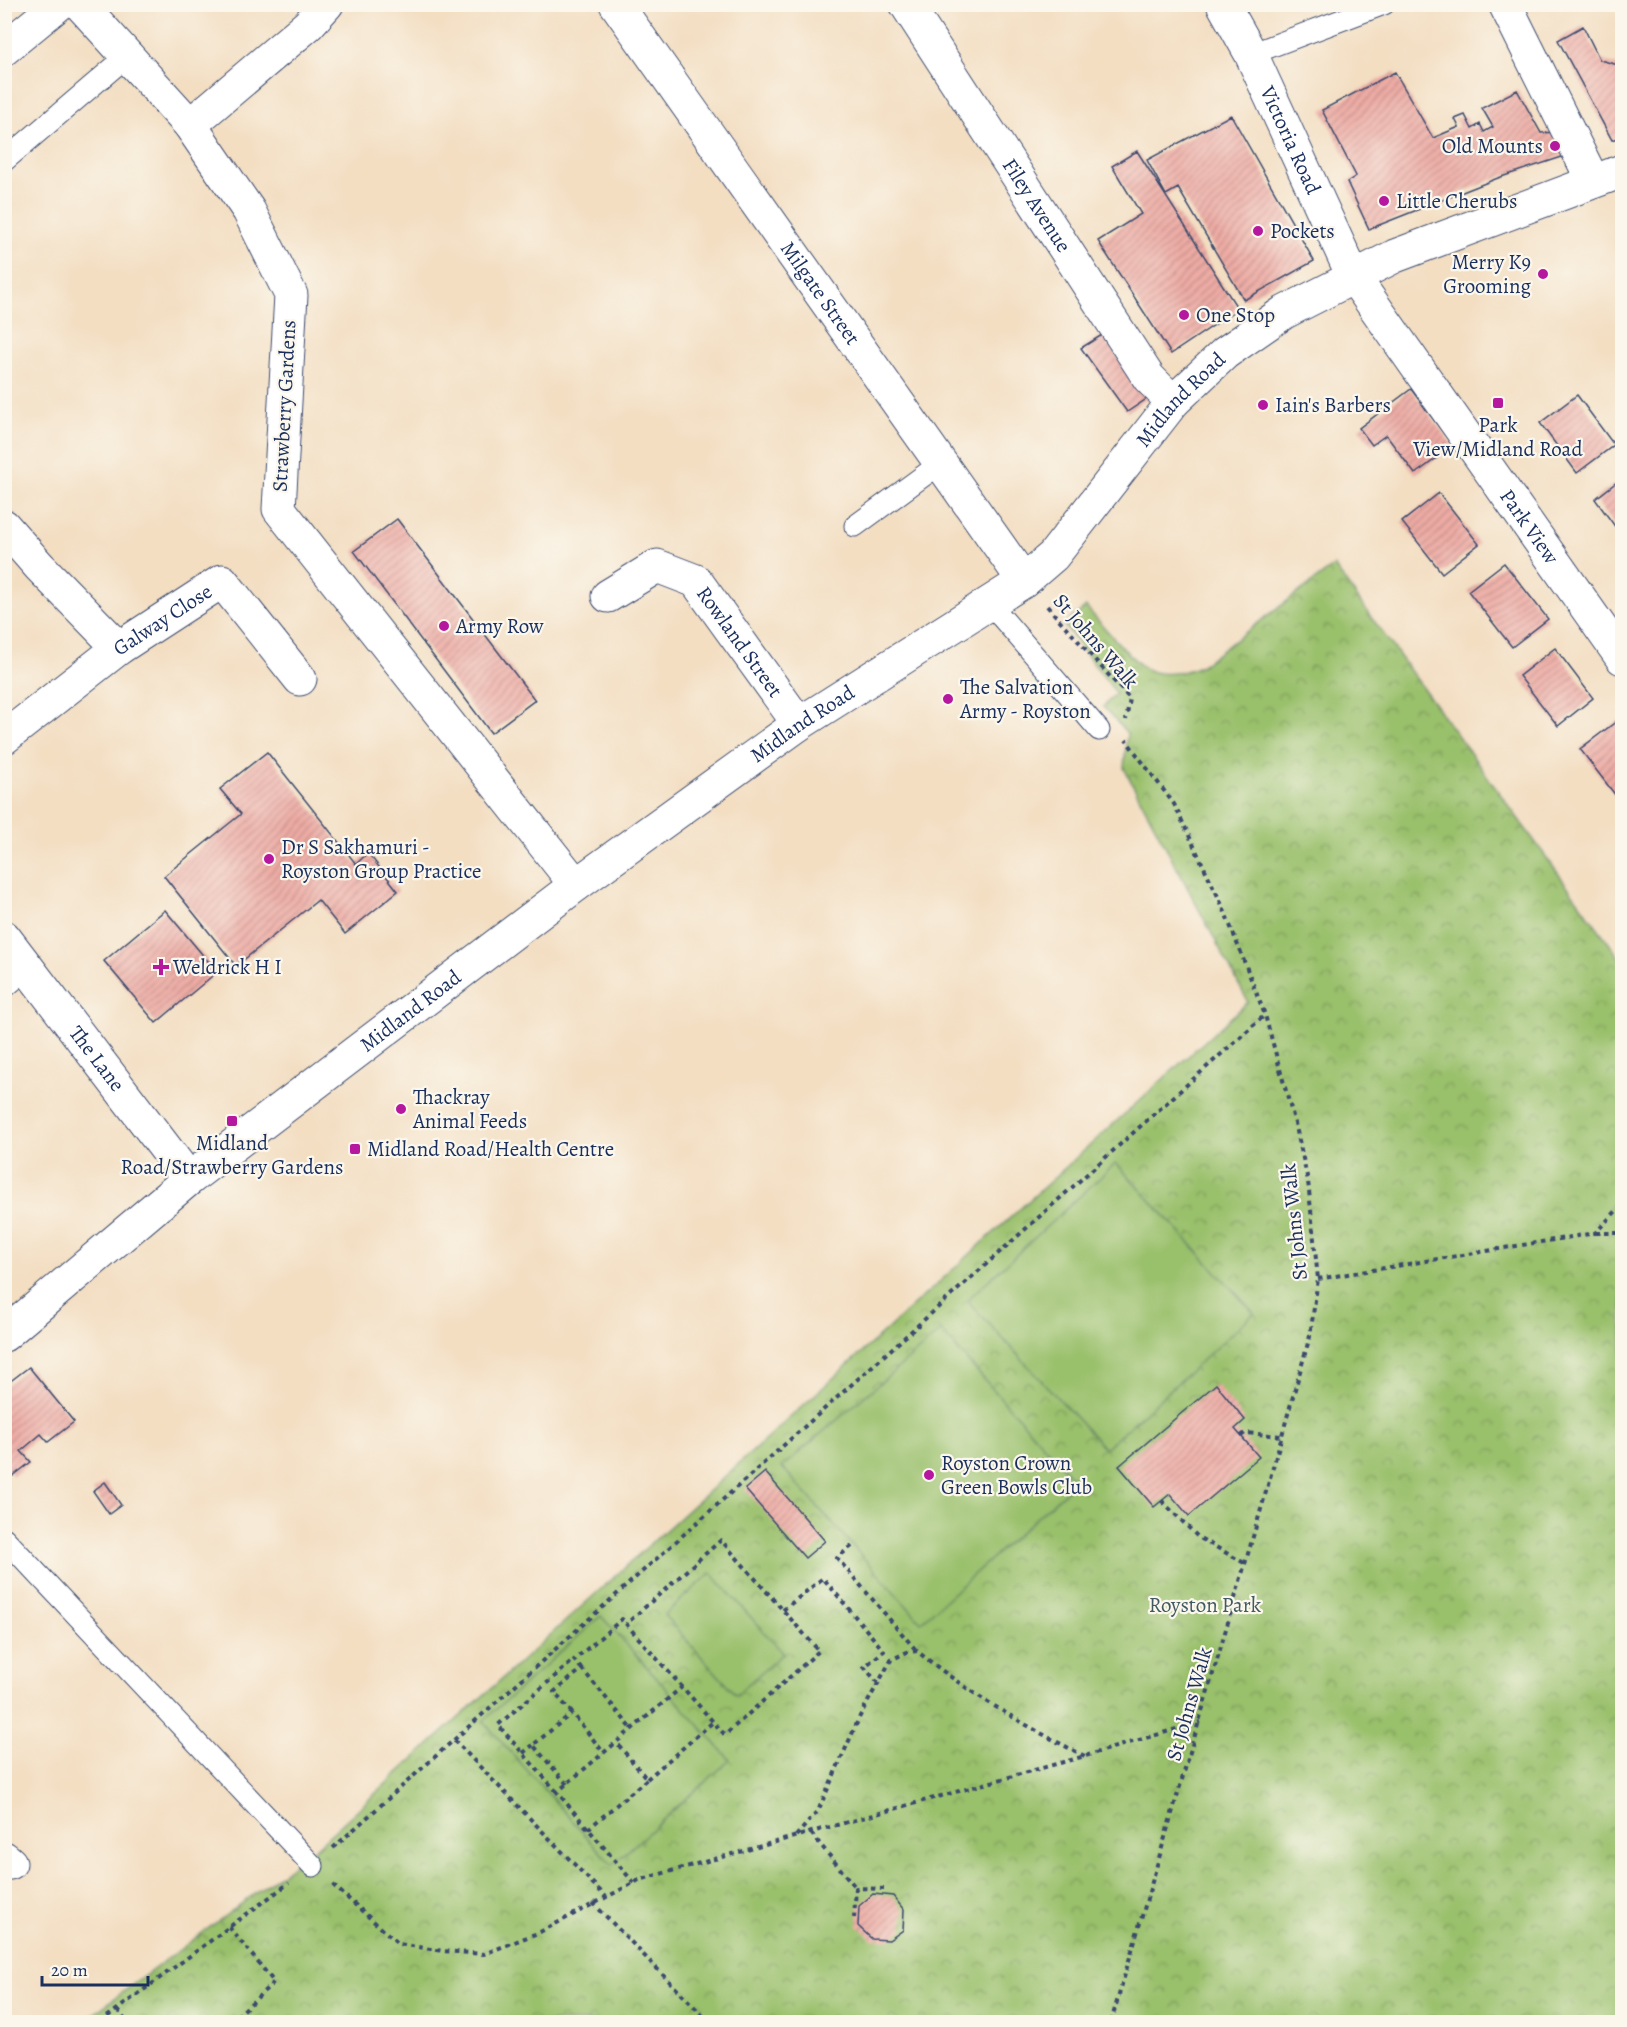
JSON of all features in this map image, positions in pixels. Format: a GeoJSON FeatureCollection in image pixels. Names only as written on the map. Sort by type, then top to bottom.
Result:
{"type":"FeatureCollection","features":[{"type":"Feature","properties":{"kind":"street"},"geometry":{"type":"LineString","coordinates":[[4,48],[59,4]]}},
{"type":"Feature","properties":{"kind":"street","name":"Strawberry Gardens"},"geometry":{"type":"LineString","coordinates":[[80,4],[190,125],[249,211],[291,295],[279,509],[576,885]]}},
{"type":"Feature","properties":{"kind":"street"},"geometry":{"type":"LineString","coordinates":[[190,125],[308,25],[327,4]]}},
{"type":"Feature","properties":{"kind":"street","name":"Milgate Street"},"geometry":{"type":"LineString","coordinates":[[616,4],[1024,580]]}},
{"type":"Feature","properties":{"kind":"street","name":"Filey Avenue"},"geometry":{"type":"LineString","coordinates":[[906,4],[1149,378],[1173,402]]}},
{"type":"Feature","properties":{"kind":"street","name":"Victoria Road"},"geometry":{"type":"LineString","coordinates":[[1223,4],[1251,54],[1353,276]]}},
{"type":"Feature","properties":{"kind":"street"},"geometry":{"type":"LineString","coordinates":[[1505,4],[1608,176]]}},
{"type":"Feature","properties":{"kind":"street","name":"Midland Road"},"geometry":{"type":"LineString","coordinates":[[4,1335],[189,1179],[576,885],[799,724],[990,604],[1024,580],[1053,556],[1173,402],[1225,353],[1283,312],[1395,256],[1608,176]]}},
{"type":"Feature","properties":{"kind":"street","name":"Park View"},"geometry":{"type":"LineString","coordinates":[[1353,276],[1623,658]]}},
{"type":"Feature","properties":{"kind":"street"},"geometry":{"type":"LineString","coordinates":[[4,526],[39,566],[119,648]]}},
{"type":"Feature","properties":{"kind":"street","name":"Rowland Street"},"geometry":{"type":"LineString","coordinates":[[608,596],[657,566],[696,581],[799,724]]}},
{"type":"Feature","properties":{"kind":"street","name":"Galway Close"},"geometry":{"type":"LineString","coordinates":[[4,738],[119,648],[222,581],[300,679]]}},
{"type":"Feature","properties":{"kind":"street","name":"The Lane"},"geometry":{"type":"LineString","coordinates":[[4,938],[16,978],[189,1179]]}},
{"type":"Feature","properties":{"kind":"lane"},"geometry":{"type":"LineString","coordinates":[[1251,54],[1384,4]]}},
{"type":"Feature","properties":{"kind":"lane"},"geometry":{"type":"LineString","coordinates":[[4,161],[126,57]]}},
{"type":"Feature","properties":{"kind":"lane"},"geometry":{"type":"LineString","coordinates":[[855,526],[941,463]]}},
{"type":"Feature","properties":{"kind":"lane"},"geometry":{"type":"LineString","coordinates":[[990,604],[1099,730]]}},
{"type":"Feature","properties":{"kind":"lane"},"geometry":{"type":"LineString","coordinates":[[4,1538],[313,1866]]}},
{"type":"Feature","properties":{"kind":"path","name":"St Johns Walk"},"geometry":{"type":"LineString","coordinates":[[1024,580],[1130,699],[1124,726]]}},
{"type":"Feature","properties":{"kind":"path","name":"St Johns Walk"},"geometry":{"type":"LineString","coordinates":[[1111,2022],[1246,1564],[1310,1336],[1318,1279],[1308,1181],[1293,1116],[1264,1015],[1223,907],[1174,804],[1122,735]]}},
{"type":"Feature","properties":{"kind":"path"},"geometry":{"type":"LineString","coordinates":[[100,2022],[313,1866],[1264,1015]]}},
{"type":"Feature","properties":{"kind":"path"},"geometry":{"type":"LineString","coordinates":[[1595,1233],[1623,1205]]}},
{"type":"Feature","properties":{"kind":"path"},"geometry":{"type":"LineString","coordinates":[[1318,1279],[1595,1233],[1623,1233]]}},
{"type":"Feature","properties":{"kind":"path"},"geometry":{"type":"LineString","coordinates":[[1241,1436],[1245,1433],[1282,1436]]}},
{"type":"Feature","properties":{"kind":"path"},"geometry":{"type":"LineString","coordinates":[[1162,1501],[1198,1537],[1246,1564]]}},
{"type":"Feature","properties":{"kind":"path"},"geometry":{"type":"LineString","coordinates":[[626,1624],[721,1540],[819,1651],[725,1735],[713,1722],[626,1624],[622,1619],[498,1725],[634,1883]]}},
{"type":"Feature","properties":{"kind":"path"},"geometry":{"type":"LineString","coordinates":[[852,1546],[837,1558],[917,1651],[959,1683],[1052,1740],[1085,1756]]}},
{"type":"Feature","properties":{"kind":"path"},"geometry":{"type":"LineString","coordinates":[[783,1610],[823,1578],[884,1651],[864,1667],[878,1683]]}},
{"type":"Feature","properties":{"kind":"path"},"geometry":{"type":"LineString","coordinates":[[796,1837],[818,1811],[860,1716],[891,1660],[907,1652],[917,1651]]}},
{"type":"Feature","properties":{"kind":"path"},"geometry":{"type":"LineString","coordinates":[[574,1660],[632,1729]]}},
{"type":"Feature","properties":{"kind":"path"},"geometry":{"type":"LineString","coordinates":[[582,1668],[554,1692],[604,1753]]}},
{"type":"Feature","properties":{"kind":"path"},"geometry":{"type":"LineString","coordinates":[[557,1792],[682,1687]]}},
{"type":"Feature","properties":{"kind":"path"},"geometry":{"type":"LineString","coordinates":[[523,1753],[572,1713]]}},
{"type":"Feature","properties":{"kind":"path"},"geometry":{"type":"LineString","coordinates":[[588,1829],[713,1722]]}},
{"type":"Feature","properties":{"kind":"path"},"geometry":{"type":"LineString","coordinates":[[313,1866],[399,1944],[443,1951],[484,1954],[540,1932],[634,1883],[1200,1722]]}},
{"type":"Feature","properties":{"kind":"path"},"geometry":{"type":"LineString","coordinates":[[454,1740],[606,1897]]}},
{"type":"Feature","properties":{"kind":"path"},"geometry":{"type":"LineString","coordinates":[[616,1742],[647,1779]]}},
{"type":"Feature","properties":{"kind":"path"},"geometry":{"type":"LineString","coordinates":[[533,1745],[567,1784]]}},
{"type":"Feature","properties":{"kind":"path"},"geometry":{"type":"LineString","coordinates":[[811,1833],[856,1888],[854,1918]]}},
{"type":"Feature","properties":{"kind":"path"},"geometry":{"type":"LineString","coordinates":[[856,1888],[884,1889]]}},
{"type":"Feature","properties":{"kind":"path"},"geometry":{"type":"LineString","coordinates":[[593,1903],[709,2022]]}},
{"type":"Feature","properties":{"kind":"path"},"geometry":{"type":"LineString","coordinates":[[229,1927],[274,1982],[231,2022]]}},
{"type":"Feature","properties":{"kind":"path"},"geometry":{"type":"LineString","coordinates":[[117,2010],[127,2022]]}},
{"type":"Feature","properties":{"kind":"green space","name":"Royston Park"},"geometry":{"type":"Polygon","coordinates":[[[1334,566],[1622,961],[1622,2022],[83,2022],[312,1851],[1248,1002],[1124,768],[1127,733],[1103,707],[1116,693],[1064,625],[1086,607],[1142,666],[1154,672],[1183,672],[1202,665],[1334,566]]]}},
{"type":"Feature","properties":{"kind":"green space","name":"Royston Crown Green Bowls Club"},"geometry":{"type":"Polygon","coordinates":[[[1116,1163],[1254,1313],[1105,1449],[967,1300],[1116,1163]]]}},
{"type":"Feature","properties":{"kind":"green space","name":"Royston Crown Green Bowls Club"},"geometry":{"type":"Polygon","coordinates":[[[941,1331],[1076,1482],[921,1622],[782,1467],[941,1331]]]}},
{"type":"Feature","properties":{"kind":"green space"},"geometry":{"type":"Polygon","coordinates":[[[711,1573],[783,1653],[736,1695],[664,1615],[711,1573]]]}},
{"type":"Feature","properties":{"kind":"green space"},"geometry":{"type":"Polygon","coordinates":[[[601,1616],[730,1760],[612,1865],[483,1721],[601,1616]]]}},
{"type":"Feature","properties":{"kind":"building"},"geometry":{"type":"Polygon","coordinates":[[[1583,26],[1600,60],[1622,66],[1622,136],[1612,140],[1558,40],[1583,26]]]}},
{"type":"Feature","properties":{"kind":"building"},"geometry":{"type":"Polygon","coordinates":[[[1395,72],[1433,138],[1459,127],[1455,119],[1465,115],[1472,129],[1480,124],[1484,132],[1493,127],[1482,108],[1517,90],[1541,133],[1557,132],[1568,155],[1498,178],[1369,229],[1347,182],[1356,176],[1322,110],[1395,72]]]}},
{"type":"Feature","properties":{"kind":"building"},"geometry":{"type":"Polygon","coordinates":[[[1231,115],[1314,261],[1244,300],[1178,188],[1166,195],[1147,160],[1231,115]]]}},
{"type":"Feature","properties":{"kind":"building"},"geometry":{"type":"Polygon","coordinates":[[[1137,151],[1238,309],[1171,354],[1098,241],[1141,214],[1112,166],[1137,151]]]}},
{"type":"Feature","properties":{"kind":"building"},"geometry":{"type":"Polygon","coordinates":[[[1102,335],[1148,398],[1127,412],[1081,348],[1102,335]]]}},
{"type":"Feature","properties":{"kind":"building"},"geometry":{"type":"Polygon","coordinates":[[[1411,389],[1453,446],[1415,474],[1386,435],[1372,445],[1359,428],[1411,389]]]}},
{"type":"Feature","properties":{"kind":"building"},"geometry":{"type":"Polygon","coordinates":[[[1577,395],[1614,445],[1577,473],[1540,423],[1577,395]]]}},
{"type":"Feature","properties":{"kind":"building"},"geometry":{"type":"Polygon","coordinates":[[[1622,478],[1622,536],[1595,499],[1622,478]]]}},
{"type":"Feature","properties":{"kind":"building"},"geometry":{"type":"Polygon","coordinates":[[[1439,493],[1479,544],[1442,573],[1402,522],[1439,493]]]}},
{"type":"Feature","properties":{"kind":"building","name":"Army Row"},"geometry":{"type":"Polygon","coordinates":[[[397,519],[535,700],[491,733],[354,551],[397,519]]]}},
{"type":"Feature","properties":{"kind":"building"},"geometry":{"type":"Polygon","coordinates":[[[1504,563],[1548,619],[1512,647],[1468,591],[1504,563]]]}},
{"type":"Feature","properties":{"kind":"building"},"geometry":{"type":"Polygon","coordinates":[[[1555,648],[1593,698],[1558,726],[1519,676],[1555,648]]]}},
{"type":"Feature","properties":{"kind":"building"},"geometry":{"type":"Polygon","coordinates":[[[1617,721],[1622,728],[1622,799],[1620,801],[1580,749],[1617,721]]]}},
{"type":"Feature","properties":{"kind":"building","name":"Dr S Sakhamuri - Royston Group Practice"},"geometry":{"type":"Polygon","coordinates":[[[267,752],[356,864],[368,853],[398,891],[345,934],[318,900],[236,966],[164,876],[241,814],[220,789],[267,752]]]}},
{"type":"Feature","properties":{"kind":"building","name":"Weldrick H I"},"geometry":{"type":"Polygon","coordinates":[[[165,910],[217,972],[156,1023],[104,961],[165,910]]]}},
{"type":"Feature","properties":{"kind":"building"},"geometry":{"type":"Polygon","coordinates":[[[29,1367],[74,1422],[48,1442],[41,1434],[21,1451],[31,1462],[13,1476],[4,1466],[4,1386],[29,1367]]]}},
{"type":"Feature","properties":{"kind":"building"},"geometry":{"type":"Polygon","coordinates":[[[1216,1384],[1245,1420],[1235,1429],[1259,1457],[1189,1516],[1170,1494],[1154,1507],[1119,1466],[1216,1384]]]}},
{"type":"Feature","properties":{"kind":"building"},"geometry":{"type":"Polygon","coordinates":[[[765,1472],[825,1541],[805,1558],[745,1489],[765,1472]]]}},
{"type":"Feature","properties":{"kind":"building"},"geometry":{"type":"Polygon","coordinates":[[[105,1482],[121,1505],[109,1514],[93,1491],[105,1482]]]}},
{"type":"Feature","properties":{"kind":"building"},"geometry":{"type":"Polygon","coordinates":[[[873,1894],[893,1896],[904,1910],[903,1930],[889,1940],[872,1939],[858,1926],[859,1906],[873,1894]]]}},
{"type":"Feature","properties":{"kind":"place","name":"Old Mounts"},"geometry":{"type":"Point","coordinates":[1555,146]}},
{"type":"Feature","properties":{"kind":"place","name":"Little Cherubs"},"geometry":{"type":"Point","coordinates":[1384,201]}},
{"type":"Feature","properties":{"kind":"place","name":"Pockets"},"geometry":{"type":"Point","coordinates":[1258,231]}},
{"type":"Feature","properties":{"kind":"place","name":"Merry K9 Grooming"},"geometry":{"type":"Point","coordinates":[1543,274]}},
{"type":"Feature","properties":{"kind":"place","name":"One Stop"},"geometry":{"type":"Point","coordinates":[1184,315]}},
{"type":"Feature","properties":{"kind":"place","name":"Park View/Midland Road"},"geometry":{"type":"Point","coordinates":[1498,403]}},
{"type":"Feature","properties":{"kind":"place","name":"Iain's Barbers"},"geometry":{"type":"Point","coordinates":[1263,405]}},
{"type":"Feature","properties":{"kind":"place","name":"Army Row"},"geometry":{"type":"Point","coordinates":[444,626]}},
{"type":"Feature","properties":{"kind":"place","name":"The Salvation Army - Royston"},"geometry":{"type":"Point","coordinates":[948,699]}},
{"type":"Feature","properties":{"kind":"place","name":"Dr S Sakhamuri - Royston Group Practice"},"geometry":{"type":"Point","coordinates":[269,859]}},
{"type":"Feature","properties":{"kind":"place","name":"Weldrick H I"},"geometry":{"type":"Point","coordinates":[161,967]}},
{"type":"Feature","properties":{"kind":"place","name":"Thackray Animal Feeds"},"geometry":{"type":"Point","coordinates":[401,1109]}},
{"type":"Feature","properties":{"kind":"place","name":"Midland Road/Strawberry Gardens"},"geometry":{"type":"Point","coordinates":[232,1121]}},
{"type":"Feature","properties":{"kind":"place","name":"Midland Road/Health Centre"},"geometry":{"type":"Point","coordinates":[355,1149]}},
{"type":"Feature","properties":{"kind":"place","name":"Royston Crown Green Bowls Club"},"geometry":{"type":"Point","coordinates":[929,1475]}}]}
